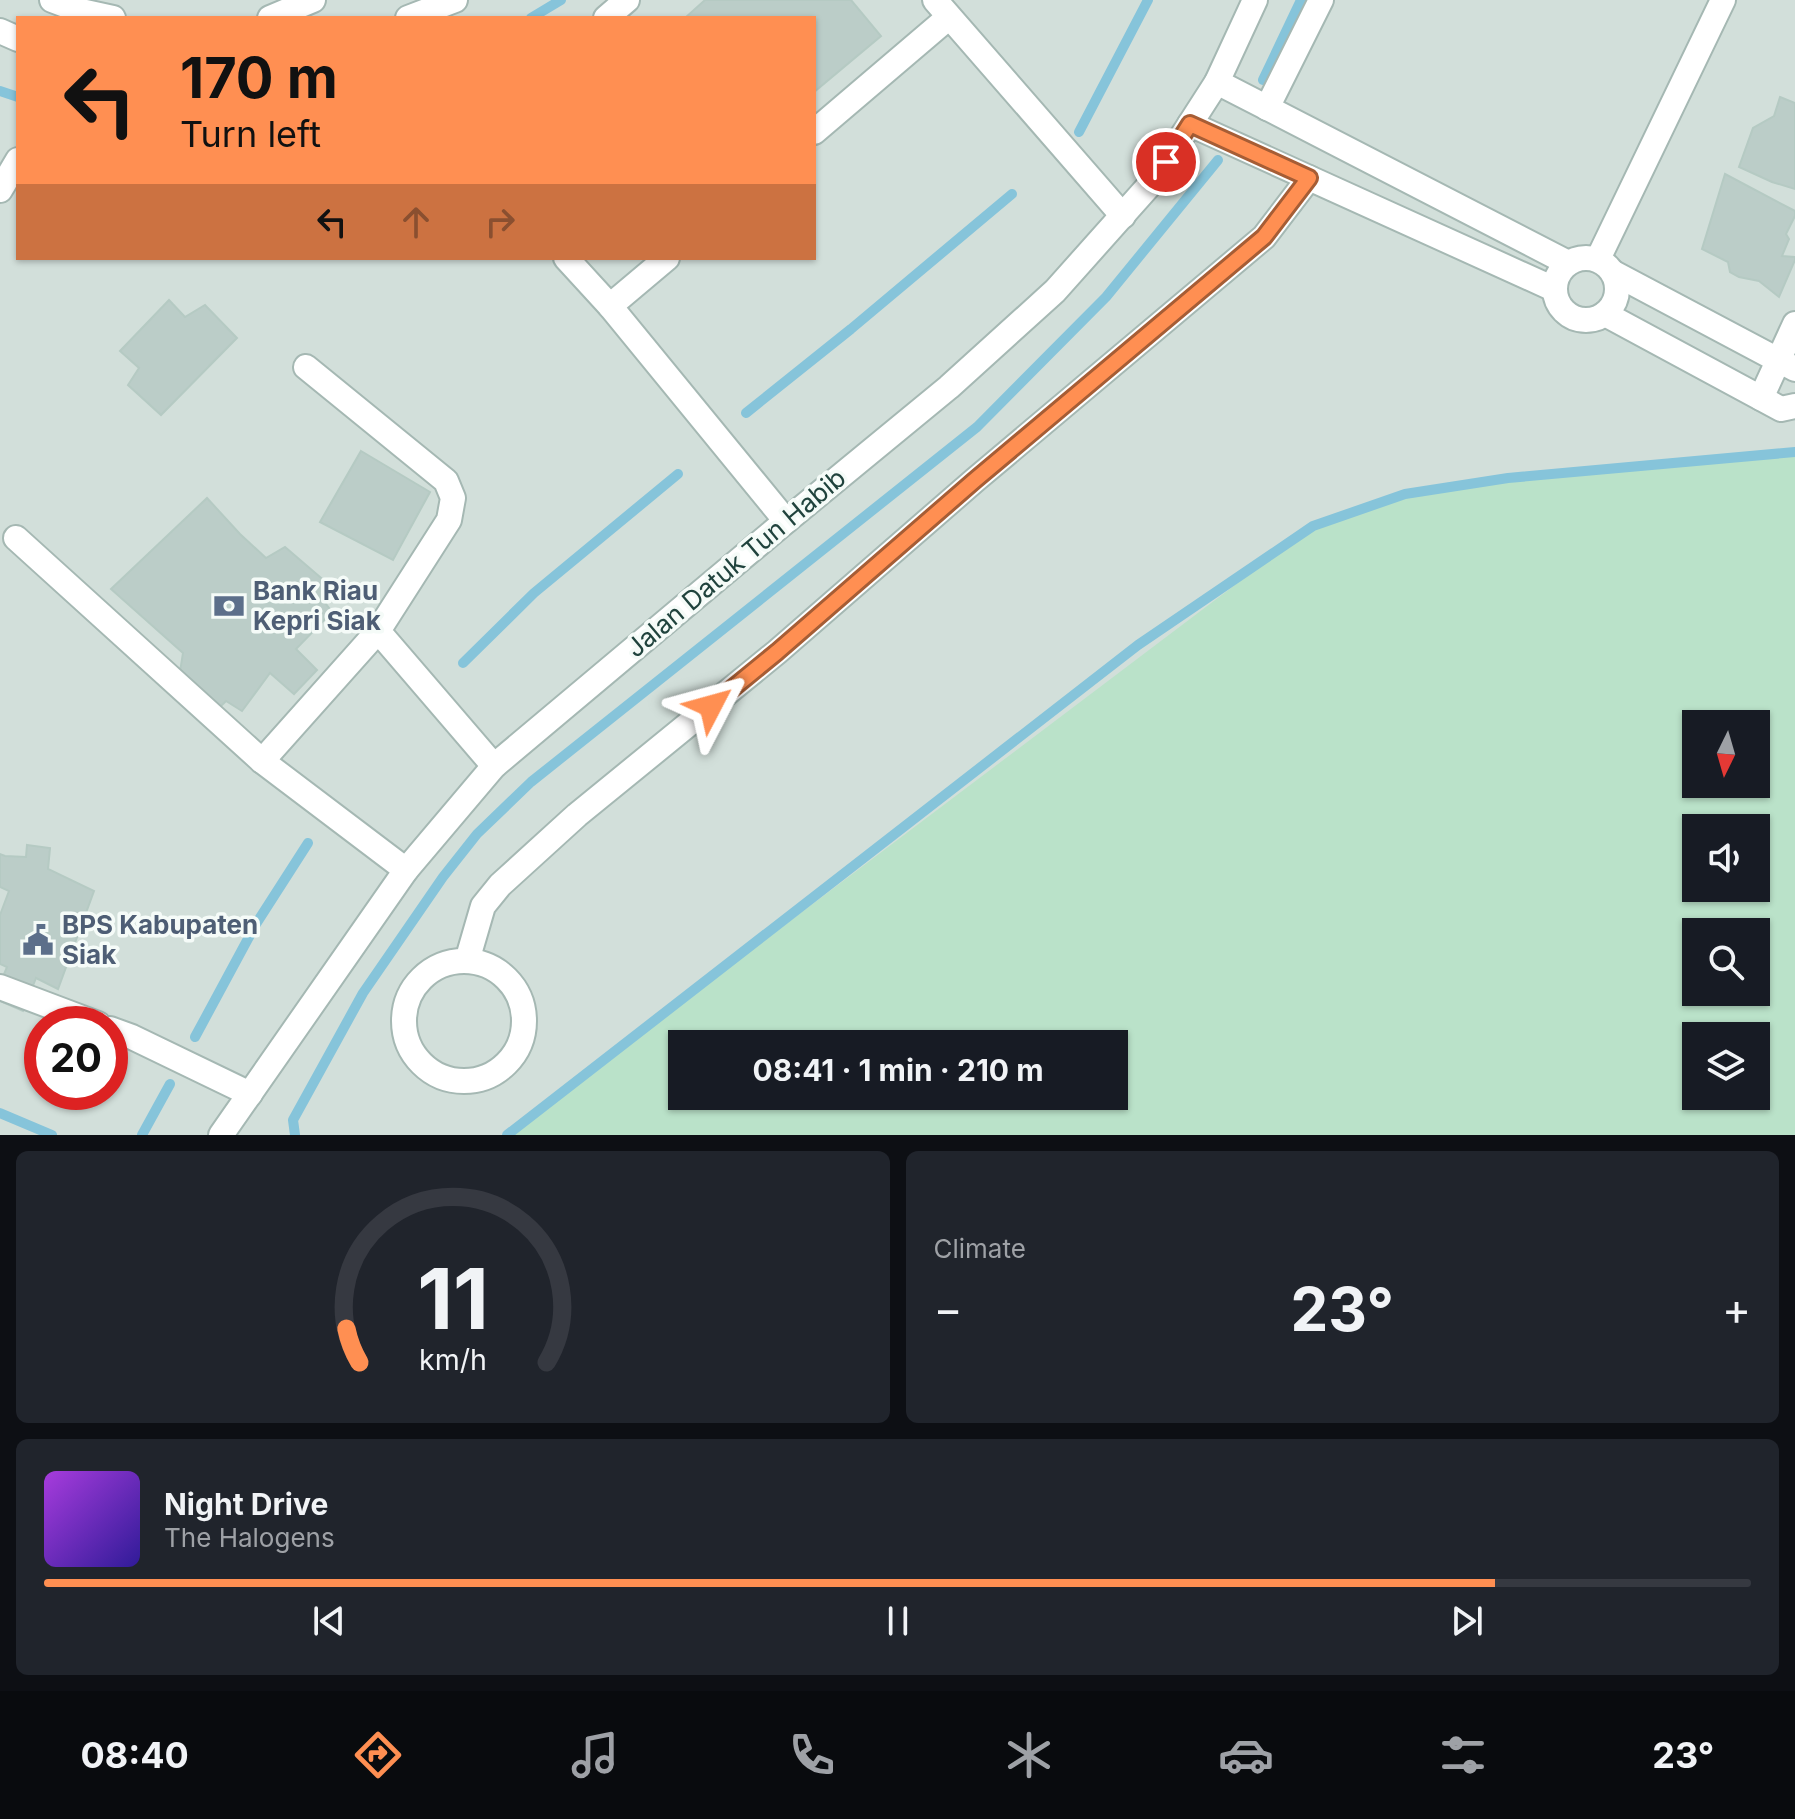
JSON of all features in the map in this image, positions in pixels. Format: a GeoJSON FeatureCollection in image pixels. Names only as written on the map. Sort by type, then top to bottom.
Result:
{"type":"FeatureCollection","features":[{"type":"Feature","properties":{"kind":"street"},"geometry":{"type":"LineString","coordinates":[[52,0],[83,6],[108,16]]}},
{"type":"Feature","properties":{"kind":"street"},"geometry":{"type":"LineString","coordinates":[[275,16],[313,0]]}},
{"type":"Feature","properties":{"kind":"street"},"geometry":{"type":"LineString","coordinates":[[413,16],[455,0]]}},
{"type":"Feature","properties":{"kind":"street"},"geometry":{"type":"LineString","coordinates":[[608,16],[627,0]]}},
{"type":"Feature","properties":{"kind":"street","name":"Jalan Datuk Tun Habib"},"geometry":{"type":"LineString","coordinates":[[221,1135],[406,870],[494,766],[949,387],[1055,291],[1154,180],[1217,82],[1255,0]]}},
{"type":"Feature","properties":{"kind":"street"},"geometry":{"type":"LineString","coordinates":[[1267,108],[1321,0]]}},
{"type":"Feature","properties":{"kind":"street"},"geometry":{"type":"LineString","coordinates":[[1606,266],[1723,0]]}},
{"type":"Feature","properties":{"kind":"street"},"geometry":{"type":"LineString","coordinates":[[816,130],[942,8],[1123,216]]}},
{"type":"Feature","properties":{"kind":"street"},"geometry":{"type":"LineString","coordinates":[[1217,82],[1568,263]]}},
{"type":"Feature","properties":{"kind":"street"},"geometry":{"type":"LineString","coordinates":[[1190,124],[1554,289]]}},
{"type":"Feature","properties":{"kind":"street"},"geometry":{"type":"LineString","coordinates":[[0,190],[16,163]]}},
{"type":"Feature","properties":{"kind":"street"},"geometry":{"type":"LineString","coordinates":[[467,961],[483,906],[500,885],[577,815],[777,652],[975,480],[1264,237],[1309,178]]}},
{"type":"Feature","properties":{"kind":"street"},"geometry":{"type":"LineString","coordinates":[[1606,266],[1617,282],[1618,291],[1616,300],[1605,314],[1586,320],[1568,314],[1556,299],[1556,279],[1568,263],[1588,257],[1606,266],[1786,365]]}},
{"type":"Feature","properties":{"kind":"street"},"geometry":{"type":"LineString","coordinates":[[568,260],[610,306],[786,521]]}},
{"type":"Feature","properties":{"kind":"street"},"geometry":{"type":"LineString","coordinates":[[610,306],[665,260]]}},
{"type":"Feature","properties":{"kind":"street"},"geometry":{"type":"LineString","coordinates":[[1605,314],[1781,409],[1795,406]]}},
{"type":"Feature","properties":{"kind":"street"},"geometry":{"type":"LineString","coordinates":[[1761,398],[1786,365],[1795,324]]}},
{"type":"Feature","properties":{"kind":"street"},"geometry":{"type":"LineString","coordinates":[[262,761],[378,631],[444,530],[453,498],[446,481],[306,367]]}},
{"type":"Feature","properties":{"kind":"street"},"geometry":{"type":"LineString","coordinates":[[16,538],[262,761],[406,870]]}},
{"type":"Feature","properties":{"kind":"street"},"geometry":{"type":"LineString","coordinates":[[378,631],[494,766]]}},
{"type":"Feature","properties":{"kind":"street"},"geometry":{"type":"LineString","coordinates":[[467,961],[494,968],[510,981],[520,998],[525,1017],[523,1037],[514,1055],[501,1069],[483,1079],[463,1082],[443,1078],[426,1068],[412,1053],[404,1035],[403,1015],[408,996],[419,979],[435,967],[467,961]]}},
{"type":"Feature","properties":{"kind":"street"},"geometry":{"type":"LineString","coordinates":[[0,987],[50,1006]]}},
{"type":"Feature","properties":{"kind":"street"},"geometry":{"type":"LineString","coordinates":[[128,1036],[250,1094]]}},
{"type":"Feature","properties":{"kind":"shaded area"},"geometry":{"type":"Polygon","coordinates":[[[0,0],[1795,0],[1795,1135],[0,1135],[0,0]]]}},
{"type":"Feature","properties":{"kind":"green space"},"geometry":{"type":"Polygon","coordinates":[[[1795,452],[1795,1135],[507,1135],[1313,526],[1405,494],[1508,478],[1795,452]]]}},
{"type":"Feature","properties":{"kind":"building"},"geometry":{"type":"Polygon","coordinates":[[[705,0],[851,0],[881,36],[816,90],[816,16],[687,16],[705,0]]]}},
{"type":"Feature","properties":{"kind":"building"},"geometry":{"type":"Polygon","coordinates":[[[1780,97],[1795,103],[1795,189],[1739,167],[1753,128],[1774,116],[1780,97]]]}},
{"type":"Feature","properties":{"kind":"building"},"geometry":{"type":"Polygon","coordinates":[[[1725,174],[1795,211],[1782,256],[1795,257],[1795,260],[1779,297],[1759,281],[1730,272],[1728,262],[1702,249],[1725,174]]]}},
{"type":"Feature","properties":{"kind":"building"},"geometry":{"type":"Polygon","coordinates":[[[169,300],[185,317],[205,305],[237,338],[161,415],[128,385],[139,368],[120,351],[169,300]]]}},
{"type":"Feature","properties":{"kind":"building"},"geometry":{"type":"Polygon","coordinates":[[[361,451],[430,492],[393,560],[320,522],[361,451]]]}},
{"type":"Feature","properties":{"kind":"building","name":"Bank Riau Kepri Siak"},"geometry":{"type":"Polygon","coordinates":[[[207,498],[266,558],[285,547],[334,589],[323,600],[332,612],[296,649],[317,670],[294,694],[270,673],[242,711],[226,701],[217,710],[179,678],[183,653],[111,589],[207,498]]]}},
{"type":"Feature","properties":{"kind":"building","name":"BPS Kabupaten Siak"},"geometry":{"type":"Polygon","coordinates":[[[27,845],[50,848],[48,869],[94,891],[58,989],[36,978],[23,1011],[0,1001],[0,984],[7,967],[0,964],[0,915],[9,891],[0,887],[0,854],[26,857],[27,845]]]}},
{"type":"Feature","properties":{"kind":"waterway"},"geometry":{"type":"LineString","coordinates":[[534,16],[561,0]]}},
{"type":"Feature","properties":{"kind":"waterway"},"geometry":{"type":"LineString","coordinates":[[1079,132],[1148,0]]}},
{"type":"Feature","properties":{"kind":"waterway"},"geometry":{"type":"LineString","coordinates":[[1263,80],[1301,0]]}},
{"type":"Feature","properties":{"kind":"waterway"},"geometry":{"type":"LineString","coordinates":[[0,91],[16,96]]}},
{"type":"Feature","properties":{"kind":"waterway"},"geometry":{"type":"LineString","coordinates":[[295,1135],[293,1120],[363,993],[443,877],[477,834],[531,782],[977,427],[1106,297],[1218,160]]}},
{"type":"Feature","properties":{"kind":"waterway"},"geometry":{"type":"LineString","coordinates":[[746,413],[1012,194]]}},
{"type":"Feature","properties":{"kind":"waterway"},"geometry":{"type":"LineString","coordinates":[[507,1135],[1138,645],[1313,526],[1405,494],[1508,478],[1795,452]]}},
{"type":"Feature","properties":{"kind":"waterway"},"geometry":{"type":"LineString","coordinates":[[463,663],[534,593],[678,474]]}},
{"type":"Feature","properties":{"kind":"waterway"},"geometry":{"type":"LineString","coordinates":[[195,1037],[256,924],[308,843]]}},
{"type":"Feature","properties":{"kind":"waterway"},"geometry":{"type":"LineString","coordinates":[[142,1135],[170,1084]]}},
{"type":"Feature","properties":{"kind":"waterway"},"geometry":{"type":"LineString","coordinates":[[0,1113],[52,1135]]}},
{"type":"Feature","properties":{"kind":"place","name":"Bank Riau Kepri Siak"},"geometry":{"type":"Point","coordinates":[229,606]}},
{"type":"Feature","properties":{"kind":"place","name":"BPS Kabupaten Siak"},"geometry":{"type":"Point","coordinates":[38,940]}},
{"type":"Feature","properties":{"kind":"route"},"geometry":{"type":"LineString","coordinates":[[711,706],[1264,237],[1309,178],[1190,124],[1166,162]]}}]}
